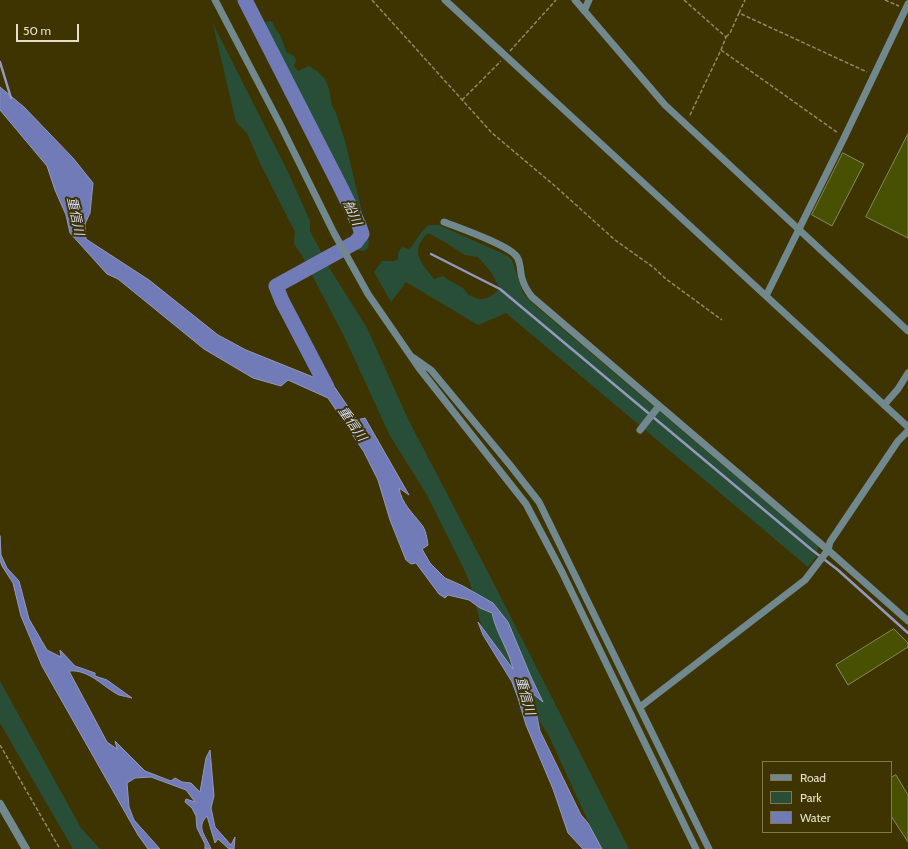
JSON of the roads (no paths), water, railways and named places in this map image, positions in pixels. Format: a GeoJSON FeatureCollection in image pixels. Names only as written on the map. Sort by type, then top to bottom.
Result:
{"type":"FeatureCollection","features":[{"type":"Feature","properties":{"kind":"street"},"geometry":{"type":"LineString","coordinates":[[215,0],[280,124],[334,233],[368,294],[407,352],[526,504],[562,572],[696,849]]}},
{"type":"Feature","properties":{"kind":"street"},"geometry":{"type":"LineString","coordinates":[[445,0],[908,427]]}},
{"type":"Feature","properties":{"kind":"street"},"geometry":{"type":"LineString","coordinates":[[574,0],[665,105],[908,331]]}},
{"type":"Feature","properties":{"kind":"street"},"geometry":{"type":"LineString","coordinates":[[584,11],[589,0]]}},
{"type":"Feature","properties":{"kind":"street"},"geometry":{"type":"LineString","coordinates":[[766,296],[907,6]]}},
{"type":"Feature","properties":{"kind":"street"},"geometry":{"type":"LineString","coordinates":[[444,222],[496,244],[510,251],[517,257],[522,280],[526,290],[532,298],[658,407],[828,550],[908,621]]}},
{"type":"Feature","properties":{"kind":"street"},"geometry":{"type":"LineString","coordinates":[[407,352],[431,370],[539,502],[710,849]]}},
{"type":"Feature","properties":{"kind":"street"},"geometry":{"type":"LineString","coordinates":[[884,405],[898,389],[908,373]]}},
{"type":"Feature","properties":{"kind":"street"},"geometry":{"type":"LineString","coordinates":[[641,429],[658,407]]}},
{"type":"Feature","properties":{"kind":"street"},"geometry":{"type":"LineString","coordinates":[[640,707],[805,580],[828,550],[834,535],[898,441],[908,431]]}},
{"type":"Feature","properties":{"kind":"street"},"geometry":{"type":"LineString","coordinates":[[0,804],[26,849]]}},
{"type":"Feature","properties":{"kind":"water","name":"重信川"},"geometry":{"type":"Polygon","coordinates":[[[0,87],[24,107],[73,158],[93,183],[90,213],[85,224],[86,239],[149,280],[218,335],[246,350],[318,379],[331,382],[357,420],[365,418],[409,495],[399,488],[402,499],[423,526],[428,545],[422,549],[430,563],[445,578],[463,586],[493,603],[508,622],[543,702],[532,693],[540,731],[581,815],[588,823],[602,849],[583,849],[568,833],[553,789],[526,725],[512,682],[483,635],[478,622],[513,669],[509,655],[496,628],[492,613],[480,608],[469,600],[448,595],[445,598],[439,594],[416,563],[411,564],[406,560],[390,520],[378,480],[364,452],[328,398],[288,380],[281,386],[253,378],[204,349],[118,279],[107,274],[70,233],[66,215],[55,190],[47,166],[0,110],[0,87]]]}},
{"type":"Feature","properties":{"kind":"water"},"geometry":{"type":"Polygon","coordinates":[[[0,536],[1,555],[7,568],[19,581],[29,619],[47,650],[61,657],[60,650],[75,666],[95,673],[95,676],[107,680],[132,698],[113,692],[96,679],[83,673],[69,671],[107,742],[117,749],[115,741],[145,771],[171,781],[175,778],[182,782],[191,783],[200,792],[206,758],[210,750],[214,796],[211,808],[215,827],[231,845],[235,837],[234,849],[229,849],[218,839],[215,843],[207,816],[202,825],[202,829],[211,849],[205,849],[205,844],[197,828],[196,816],[192,808],[185,802],[186,799],[195,802],[186,790],[151,777],[135,778],[127,783],[129,807],[134,820],[160,849],[148,849],[138,835],[42,666],[21,616],[13,583],[2,566],[0,560],[0,536]]]}},
{"type":"Feature","properties":{"kind":"waterway","name":"船川"},"geometry":{"type":"LineString","coordinates":[[245,0],[341,188],[362,234],[356,242],[276,286],[282,301],[327,387]]}},
{"type":"Feature","properties":{"kind":"waterway"},"geometry":{"type":"LineString","coordinates":[[0,62],[11,98]]}},
{"type":"Feature","properties":{"kind":"waterway"},"geometry":{"type":"LineString","coordinates":[[431,254],[500,289],[812,550],[838,570],[908,633]]}}]}
